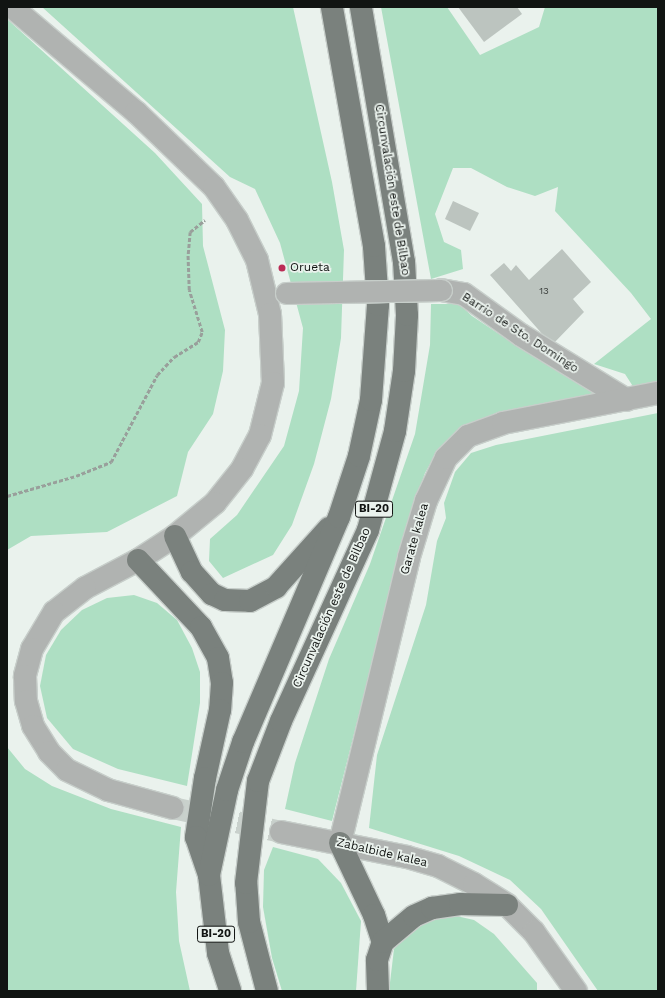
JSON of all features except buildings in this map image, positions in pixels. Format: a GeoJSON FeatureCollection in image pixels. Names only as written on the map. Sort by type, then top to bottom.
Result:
{"type":"FeatureCollection","features":[{"type":"Feature","properties":{"kind":"main road","name":"BI-20"},"geometry":{"type":"LineString","coordinates":[[230,991],[218,953],[208,875],[227,790],[267,683],[339,517],[359,456],[370,400],[378,305],[366,195],[332,7]]}},
{"type":"Feature","properties":{"kind":"main road","name":"Circunvalación este de Bilbao"},"geometry":{"type":"LineString","coordinates":[[267,991],[249,922],[246,883],[258,780],[281,721],[368,530],[395,431],[404,371],[407,315],[404,262],[361,7]]}},
{"type":"Feature","properties":{"kind":"main road"},"geometry":{"type":"LineString","coordinates":[[175,536],[192,572],[212,594],[225,600],[250,601],[276,586],[339,517]]}},
{"type":"Feature","properties":{"kind":"main road"},"geometry":{"type":"LineString","coordinates":[[138,560],[201,627],[218,658],[222,683],[220,710],[204,778],[196,837],[208,875]]}},
{"type":"Feature","properties":{"kind":"main road"},"geometry":{"type":"LineString","coordinates":[[340,843],[374,915],[383,942]]}},
{"type":"Feature","properties":{"kind":"main road"},"geometry":{"type":"LineString","coordinates":[[378,991],[377,960],[383,942],[414,916],[432,908],[460,904],[507,905]]}},
{"type":"Feature","properties":{"kind":"street"},"geometry":{"type":"LineString","coordinates":[[12,7],[136,112],[214,187],[237,220],[257,260],[270,314],[273,383],[260,435],[242,469],[215,503],[175,536],[138,560],[85,588],[54,612],[32,649],[24,676],[26,701],[33,726],[48,752],[67,770],[108,790],[174,808]]}},
{"type":"Feature","properties":{"kind":"street","name":"Barrio de Sto. Domingo"},"geometry":{"type":"LineString","coordinates":[[286,293],[441,290],[464,294],[521,336],[627,400]]}},
{"type":"Feature","properties":{"kind":"street","name":"Garate kalea"},"geometry":{"type":"LineString","coordinates":[[340,843],[409,557],[426,501],[446,458],[468,436],[503,423],[658,393]]}},
{"type":"Feature","properties":{"kind":"street"},"geometry":{"type":"LineString","coordinates":[[155,579],[155,560],[170,546],[175,536]]}},
{"type":"Feature","properties":{"kind":"street","name":"Zabalbide kalea"},"geometry":{"type":"LineString","coordinates":[[281,832],[407,857],[438,866],[474,884],[507,905],[534,932],[576,991]]}},
{"type":"Feature","properties":{"kind":"path"},"geometry":{"type":"LineString","coordinates":[[7,496],[76,476],[111,462],[157,375],[174,357],[198,342],[202,332],[189,290],[190,232],[225,203]]}},
{"type":"Feature","properties":{"kind":"green space"},"geometry":{"type":"Polygon","coordinates":[[[42,7],[293,7],[332,182],[344,250],[341,338],[331,399],[314,464],[292,525],[273,555],[223,578],[209,561],[210,539],[237,515],[284,446],[299,391],[303,328],[280,243],[255,189],[230,177],[42,7]]]}},
{"type":"Feature","properties":{"kind":"green space"},"geometry":{"type":"Polygon","coordinates":[[[381,7],[447,7],[480,55],[539,27],[545,7],[658,7],[658,382],[634,388],[625,374],[594,364],[651,319],[631,293],[555,211],[558,187],[535,196],[507,187],[471,168],[453,168],[435,214],[444,242],[461,250],[463,269],[431,279],[381,7]]]}},
{"type":"Feature","properties":{"kind":"green space"},"geometry":{"type":"Polygon","coordinates":[[[7,19],[155,153],[202,204],[203,246],[225,330],[223,371],[213,414],[188,452],[177,496],[107,532],[31,536],[7,550],[7,19]]]}},
{"type":"Feature","properties":{"kind":"green space"},"geometry":{"type":"Polygon","coordinates":[[[431,304],[459,304],[472,316],[499,334],[604,397],[464,426],[439,448],[425,473],[406,528],[332,821],[285,809],[295,763],[329,659],[370,564],[415,434],[430,345],[431,304]]]}},
{"type":"Feature","properties":{"kind":"green space"},"geometry":{"type":"Polygon","coordinates":[[[658,413],[658,991],[598,991],[541,909],[510,880],[459,856],[369,828],[377,755],[426,605],[437,541],[446,518],[444,503],[455,472],[471,453],[496,445],[658,413]]]}},
{"type":"Feature","properties":{"kind":"green space"},"geometry":{"type":"Polygon","coordinates":[[[134,595],[157,603],[177,620],[192,648],[200,672],[200,703],[187,786],[118,769],[73,749],[47,718],[40,686],[46,655],[61,630],[82,610],[107,598],[134,595]]]}},
{"type":"Feature","properties":{"kind":"green space"},"geometry":{"type":"Polygon","coordinates":[[[7,747],[25,769],[52,786],[111,809],[181,827],[176,892],[179,941],[190,991],[7,991],[7,747]]]}},
{"type":"Feature","properties":{"kind":"green space"},"geometry":{"type":"Polygon","coordinates":[[[273,847],[318,859],[341,883],[361,921],[356,991],[282,991],[272,958],[263,907],[264,870],[273,847]]]}},
{"type":"Feature","properties":{"kind":"green space"},"geometry":{"type":"Polygon","coordinates":[[[452,915],[474,920],[494,934],[537,983],[537,991],[389,991],[394,949],[412,927],[431,919],[452,915]]]}},
{"type":"Feature","properties":{"kind":"tunnel"},"geometry":{"type":"LineString","coordinates":[[173,808],[281,832]]}},
{"type":"Feature","properties":{"kind":"place","name":"Orueta"},"geometry":{"type":"Point","coordinates":[282,268]}}]}
